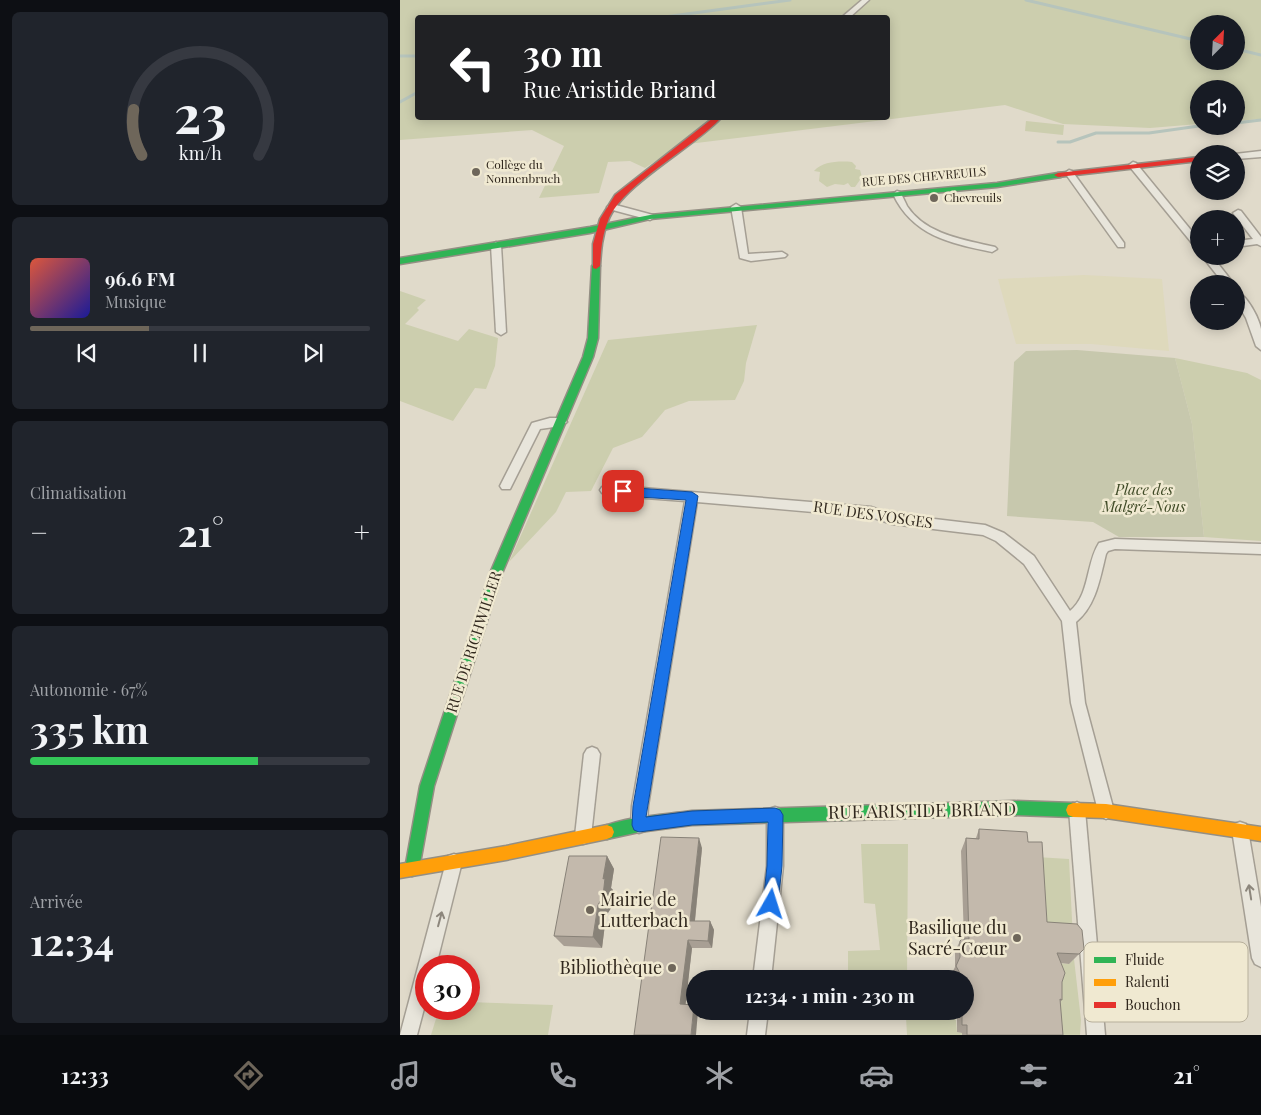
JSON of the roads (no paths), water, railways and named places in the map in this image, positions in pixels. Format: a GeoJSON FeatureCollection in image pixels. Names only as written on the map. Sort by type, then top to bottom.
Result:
{"type":"FeatureCollection","features":[{"type":"Feature","properties":{"kind":"street"},"geometry":{"type":"LineString","coordinates":[[848,15],[866,0]]}},
{"type":"Feature","properties":{"kind":"street","name":"RUE DE RICHWILLER"},"geometry":{"type":"LineString","coordinates":[[412,869],[426,786],[497,571],[562,422],[588,357],[593,338],[597,244],[600,228],[618,197],[714,120]]}},
{"type":"Feature","properties":{"kind":"street"},"geometry":{"type":"LineString","coordinates":[[1245,155],[1261,154]]}},
{"type":"Feature","properties":{"kind":"street","name":"RUE DES CHEVREUILS"},"geometry":{"type":"LineString","coordinates":[[400,261],[600,228],[650,217],[736,207],[997,185],[1069,173],[1190,160]]}},
{"type":"Feature","properties":{"kind":"street"},"geometry":{"type":"LineString","coordinates":[[1133,165],[1190,235]]}},
{"type":"Feature","properties":{"kind":"street"},"geometry":{"type":"LineString","coordinates":[[1069,173],[1121,245]]}},
{"type":"Feature","properties":{"kind":"street"},"geometry":{"type":"LineString","coordinates":[[897,194],[908,216],[936,234],[960,243],[992,249]]}},
{"type":"Feature","properties":{"kind":"street","name":"RUE DES CHEVREUILS"},"geometry":{"type":"LineString","coordinates":[[612,207],[650,217]]}},
{"type":"Feature","properties":{"kind":"street"},"geometry":{"type":"LineString","coordinates":[[736,207],[743,256],[751,258],[782,255]]}},
{"type":"Feature","properties":{"kind":"street"},"geometry":{"type":"LineString","coordinates":[[1245,222],[1260,242]]}},
{"type":"Feature","properties":{"kind":"street"},"geometry":{"type":"LineString","coordinates":[[1245,243],[1260,242]]}},
{"type":"Feature","properties":{"kind":"street"},"geometry":{"type":"LineString","coordinates":[[496,245],[501,332]]}},
{"type":"Feature","properties":{"kind":"street"},"geometry":{"type":"LineString","coordinates":[[1245,304],[1255,324],[1261,346]]}},
{"type":"Feature","properties":{"kind":"street"},"geometry":{"type":"LineString","coordinates":[[506,486],[536,426],[550,422],[562,422]]}},
{"type":"Feature","properties":{"kind":"street","name":"RUE DES VOSGES"},"geometry":{"type":"LineString","coordinates":[[606,490],[871,512],[892,519],[985,530],[1000,537],[1029,560],[1069,620]]}},
{"type":"Feature","properties":{"kind":"street"},"geometry":{"type":"LineString","coordinates":[[639,825],[640,806],[692,496]]}},
{"type":"Feature","properties":{"kind":"street"},"geometry":{"type":"LineString","coordinates":[[1106,812],[1101,786],[1078,703],[1069,620],[1079,612],[1090,592],[1096,564],[1104,547],[1115,544],[1261,549]]}},
{"type":"Feature","properties":{"kind":"street"},"geometry":{"type":"LineString","coordinates":[[583,836],[592,754]]}},
{"type":"Feature","properties":{"kind":"street","name":"RUE ARISTIDE BRIAND"},"geometry":{"type":"LineString","coordinates":[[400,871],[506,853],[639,825],[692,818],[1014,808],[1106,812],[1261,834]]}},
{"type":"Feature","properties":{"kind":"street"},"geometry":{"type":"LineString","coordinates":[[1078,810],[1089,942]]}},
{"type":"Feature","properties":{"kind":"street"},"geometry":{"type":"LineString","coordinates":[[763,970],[775,866],[775,815]]}},
{"type":"Feature","properties":{"kind":"street"},"geometry":{"type":"LineString","coordinates":[[1240,830],[1261,958]]}},
{"type":"Feature","properties":{"kind":"street"},"geometry":{"type":"LineString","coordinates":[[430,955],[454,862]]}},
{"type":"Feature","properties":{"kind":"street"},"geometry":{"type":"LineString","coordinates":[[408,1035],[415,1010]]}},
{"type":"Feature","properties":{"kind":"street"},"geometry":{"type":"LineString","coordinates":[[756,1035],[758,1020]]}},
{"type":"Feature","properties":{"kind":"street"},"geometry":{"type":"LineString","coordinates":[[1095,1022],[1096,1035]]}},
{"type":"Feature","properties":{"kind":"waterway"},"geometry":{"type":"LineString","coordinates":[[679,15],[790,0]]}},
{"type":"Feature","properties":{"kind":"waterway"},"geometry":{"type":"LineString","coordinates":[[1026,0],[1190,39]]}},
{"type":"Feature","properties":{"kind":"waterway"},"geometry":{"type":"LineString","coordinates":[[1245,51],[1261,55]]}},
{"type":"Feature","properties":{"kind":"waterway"},"geometry":{"type":"LineString","coordinates":[[400,56],[415,56]]}},
{"type":"Feature","properties":{"kind":"waterway"},"geometry":{"type":"LineString","coordinates":[[400,102],[415,94]]}},
{"type":"Feature","properties":{"kind":"waterway"},"geometry":{"type":"LineString","coordinates":[[1245,122],[1261,120]]}},
{"type":"Feature","properties":{"kind":"waterway"},"geometry":{"type":"LineString","coordinates":[[1058,142],[1070,142],[1096,133],[1149,133],[1190,127]]}},
{"type":"Feature","properties":{"kind":"place","name":"Collège du Nonnenbruch"},"geometry":{"type":"Point","coordinates":[476,172]}},
{"type":"Feature","properties":{"kind":"place","name":"Chevreuils"},"geometry":{"type":"Point","coordinates":[934,198]}},
{"type":"Feature","properties":{"kind":"place","name":"Mairie de Lutterbach"},"geometry":{"type":"Point","coordinates":[590,910]}},
{"type":"Feature","properties":{"kind":"place","name":"Basilique du Sacré-Cœur"},"geometry":{"type":"Point","coordinates":[1017,938]}},
{"type":"Feature","properties":{"kind":"place","name":"Bibliothèque"},"geometry":{"type":"Point","coordinates":[672,968]}},
{"type":"Feature","properties":{"kind":"park label","name":"Place des Malgré-Nous"},"geometry":{"type":"Point","coordinates":[1144,498]}}]}
